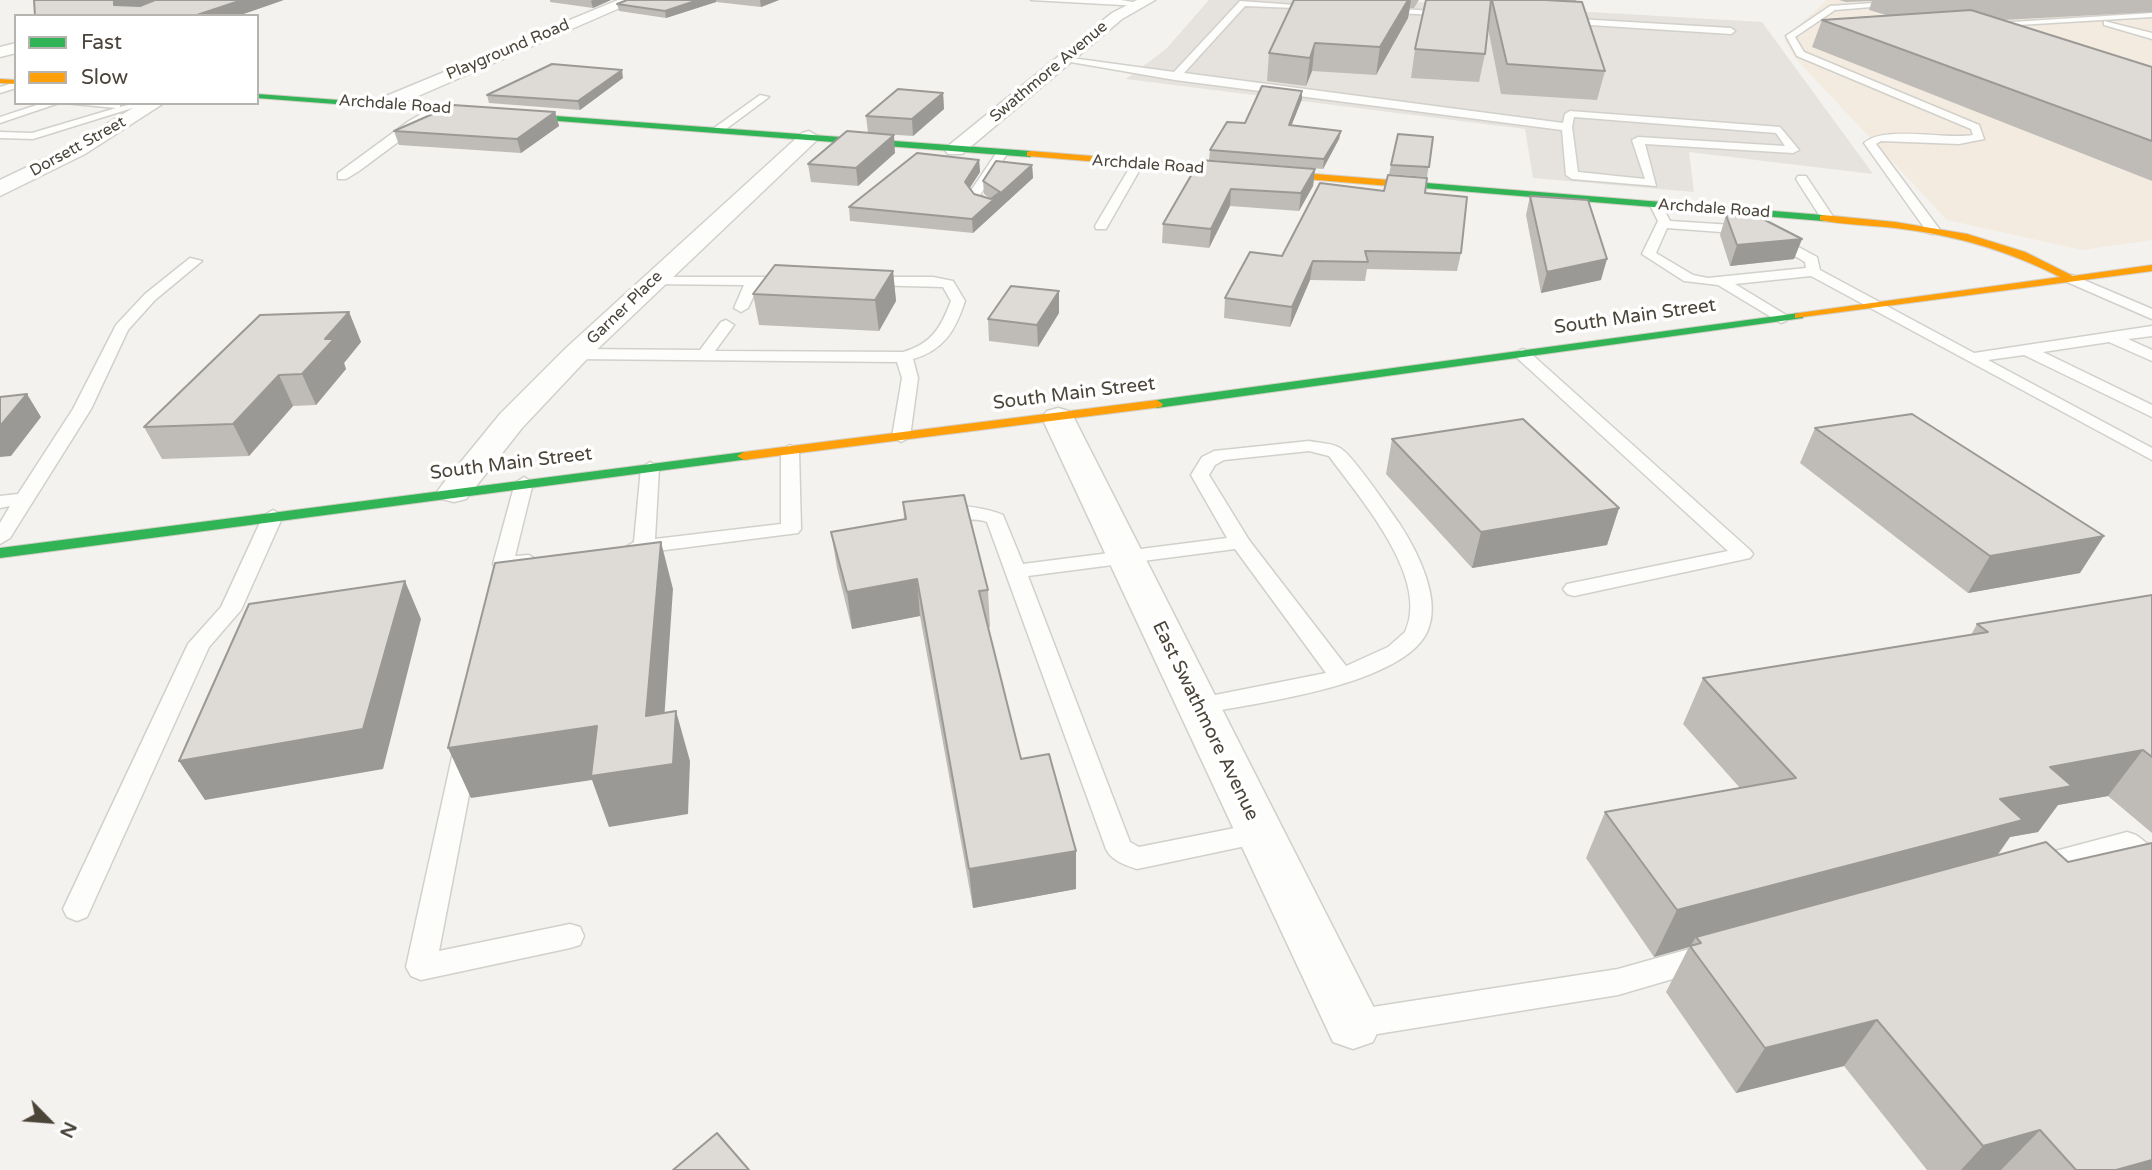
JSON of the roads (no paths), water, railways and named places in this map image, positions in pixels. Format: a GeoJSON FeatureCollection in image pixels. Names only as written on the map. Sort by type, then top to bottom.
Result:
{"type":"FeatureCollection","features":[{"type":"Feature","properties":{"kind":"main road","name":"Archdale Road"},"geometry":{"type":"LineString","coordinates":[[259,96],[386,103],[1828,218],[1933,230],[2014,251],[2072,279]]}},
{"type":"Feature","properties":{"kind":"main road","name":"South Main Street"},"geometry":{"type":"LineString","coordinates":[[0,553],[524,483],[1058,418],[1781,318],[2147,271]]}},
{"type":"Feature","properties":{"kind":"street","name":"Playground Road"},"geometry":{"type":"LineString","coordinates":[[386,103],[570,23],[631,0]]}},
{"type":"Feature","properties":{"kind":"street","name":"Swathmore Avenue"},"geometry":{"type":"LineString","coordinates":[[955,150],[1117,16],[1144,2]]}},
{"type":"Feature","properties":{"kind":"street","name":"Dorsett Street"},"geometry":{"type":"LineString","coordinates":[[0,189],[78,150],[146,105]]}},
{"type":"Feature","properties":{"kind":"street","name":"Garner Place"},"geometry":{"type":"LineString","coordinates":[[454,492],[511,421],[576,354],[809,137]]}},
{"type":"Feature","properties":{"kind":"street","name":"East Swathmore Avenue"},"geometry":{"type":"LineString","coordinates":[[1058,418],[1353,1024]]}},
{"type":"Feature","properties":{"kind":"lane"},"geometry":{"type":"LineString","coordinates":[[1035,0],[1144,2]]}},
{"type":"Feature","properties":{"kind":"lane"},"geometry":{"type":"LineString","coordinates":[[1620,0],[1627,0]]}},
{"type":"Feature","properties":{"kind":"lane"},"geometry":{"type":"LineString","coordinates":[[1933,230],[1870,143],[1880,138],[1959,141],[1980,137],[1975,127],[1800,54],[1790,36],[1833,8],[1952,0]]}},
{"type":"Feature","properties":{"kind":"lane"},"geometry":{"type":"LineString","coordinates":[[1175,77],[1242,3],[1334,8]]}},
{"type":"Feature","properties":{"kind":"lane"},"geometry":{"type":"LineString","coordinates":[[1372,9],[1468,15]]}},
{"type":"Feature","properties":{"kind":"lane"},"geometry":{"type":"LineString","coordinates":[[1970,25],[2152,15]]}},
{"type":"Feature","properties":{"kind":"lane"},"geometry":{"type":"LineString","coordinates":[[2092,18],[2152,36]]}},
{"type":"Feature","properties":{"kind":"lane"},"geometry":{"type":"LineString","coordinates":[[1551,20],[1731,32]]}},
{"type":"Feature","properties":{"kind":"lane"},"geometry":{"type":"LineString","coordinates":[[1064,60],[1175,77],[1567,127]]}},
{"type":"Feature","properties":{"kind":"lane"},"geometry":{"type":"LineString","coordinates":[[718,130],[764,97]]}},
{"type":"Feature","properties":{"kind":"lane"},"geometry":{"type":"LineString","coordinates":[[0,120],[48,105]]}},
{"type":"Feature","properties":{"kind":"lane"},"geometry":{"type":"LineString","coordinates":[[0,135],[33,136],[144,105]]}},
{"type":"Feature","properties":{"kind":"lane"},"geometry":{"type":"LineString","coordinates":[[342,176],[376,155],[405,127],[437,108]]}},
{"type":"Feature","properties":{"kind":"lane"},"geometry":{"type":"LineString","coordinates":[[1570,114],[1780,130],[1793,150],[1637,140],[1652,183],[1572,175],[1567,127],[1570,114]]}},
{"type":"Feature","properties":{"kind":"lane"},"geometry":{"type":"LineString","coordinates":[[992,206],[981,203],[974,195],[1001,154]]}},
{"type":"Feature","properties":{"kind":"lane"},"geometry":{"type":"LineString","coordinates":[[1101,226],[1137,164]]}},
{"type":"Feature","properties":{"kind":"lane"},"geometry":{"type":"LineString","coordinates":[[1802,178],[1828,218]]}},
{"type":"Feature","properties":{"kind":"lane"},"geometry":{"type":"LineString","coordinates":[[1656,205],[1664,221],[1649,254],[1689,278],[1708,282],[1813,272],[2152,455]]}},
{"type":"Feature","properties":{"kind":"lane"},"geometry":{"type":"LineString","coordinates":[[1739,211],[1758,231],[1812,260],[1813,272]]}},
{"type":"Feature","properties":{"kind":"lane"},"geometry":{"type":"LineString","coordinates":[[1663,224],[1758,231]]}},
{"type":"Feature","properties":{"kind":"lane"},"geometry":{"type":"LineString","coordinates":[[0,538],[82,409],[121,328],[150,297],[195,261]]}},
{"type":"Feature","properties":{"kind":"lane"},"geometry":{"type":"LineString","coordinates":[[2072,279],[2152,315]]}},
{"type":"Feature","properties":{"kind":"lane"},"geometry":{"type":"LineString","coordinates":[[653,281],[808,281]]}},
{"type":"Feature","properties":{"kind":"lane"},"geometry":{"type":"LineString","coordinates":[[576,354],[904,357],[926,352],[947,334],[958,300],[948,284],[933,281],[850,281]]}},
{"type":"Feature","properties":{"kind":"lane"},"geometry":{"type":"LineString","coordinates":[[1721,281],[1781,318]]}},
{"type":"Feature","properties":{"kind":"lane"},"geometry":{"type":"LineString","coordinates":[[741,308],[753,282]]}},
{"type":"Feature","properties":{"kind":"lane"},"geometry":{"type":"LineString","coordinates":[[705,354],[726,325]]}},
{"type":"Feature","properties":{"kind":"lane"},"geometry":{"type":"LineString","coordinates":[[1971,358],[2152,331]]}},
{"type":"Feature","properties":{"kind":"lane"},"geometry":{"type":"LineString","coordinates":[[2111,337],[2152,356]]}},
{"type":"Feature","properties":{"kind":"lane"},"geometry":{"type":"LineString","coordinates":[[2027,349],[2152,412]]}},
{"type":"Feature","properties":{"kind":"lane"},"geometry":{"type":"LineString","coordinates":[[1522,354],[1743,554],[1574,589]]}},
{"type":"Feature","properties":{"kind":"lane"},"geometry":{"type":"LineString","coordinates":[[901,437],[909,378],[904,357]]}},
{"type":"Feature","properties":{"kind":"lane"},"geometry":{"type":"LineString","coordinates":[[1198,706],[1341,676],[1388,659],[1415,634],[1421,612],[1412,572],[1397,535],[1335,452],[1309,446],[1220,455],[1208,461],[1200,475],[1240,542],[1341,676]]}},
{"type":"Feature","properties":{"kind":"lane"},"geometry":{"type":"LineString","coordinates":[[619,550],[791,529],[790,450]]}},
{"type":"Feature","properties":{"kind":"lane"},"geometry":{"type":"LineString","coordinates":[[644,547],[650,468]]}},
{"type":"Feature","properties":{"kind":"lane"},"geometry":{"type":"LineString","coordinates":[[498,591],[524,483]]}},
{"type":"Feature","properties":{"kind":"lane"},"geometry":{"type":"LineString","coordinates":[[0,502],[25,499]]}},
{"type":"Feature","properties":{"kind":"lane"},"geometry":{"type":"LineString","coordinates":[[913,518],[977,511],[996,519],[1119,849],[1137,858],[1260,833]]}},
{"type":"Feature","properties":{"kind":"lane"},"geometry":{"type":"LineString","coordinates":[[77,909],[199,644],[230,610],[274,516]]}},
{"type":"Feature","properties":{"kind":"lane"},"geometry":{"type":"LineString","coordinates":[[1015,571],[1240,542]]}},
{"type":"Feature","properties":{"kind":"lane"},"geometry":{"type":"LineString","coordinates":[[503,564],[554,558]]}},
{"type":"Feature","properties":{"kind":"lane"},"geometry":{"type":"LineString","coordinates":[[470,725],[421,967],[570,936]]}},
{"type":"Feature","properties":{"kind":"lane"},"geometry":{"type":"LineString","coordinates":[[2006,875],[2127,842],[2152,863]]}},
{"type":"Feature","properties":{"kind":"lane"},"geometry":{"type":"LineString","coordinates":[[1353,1024],[1618,982],[1738,948]]}}]}
